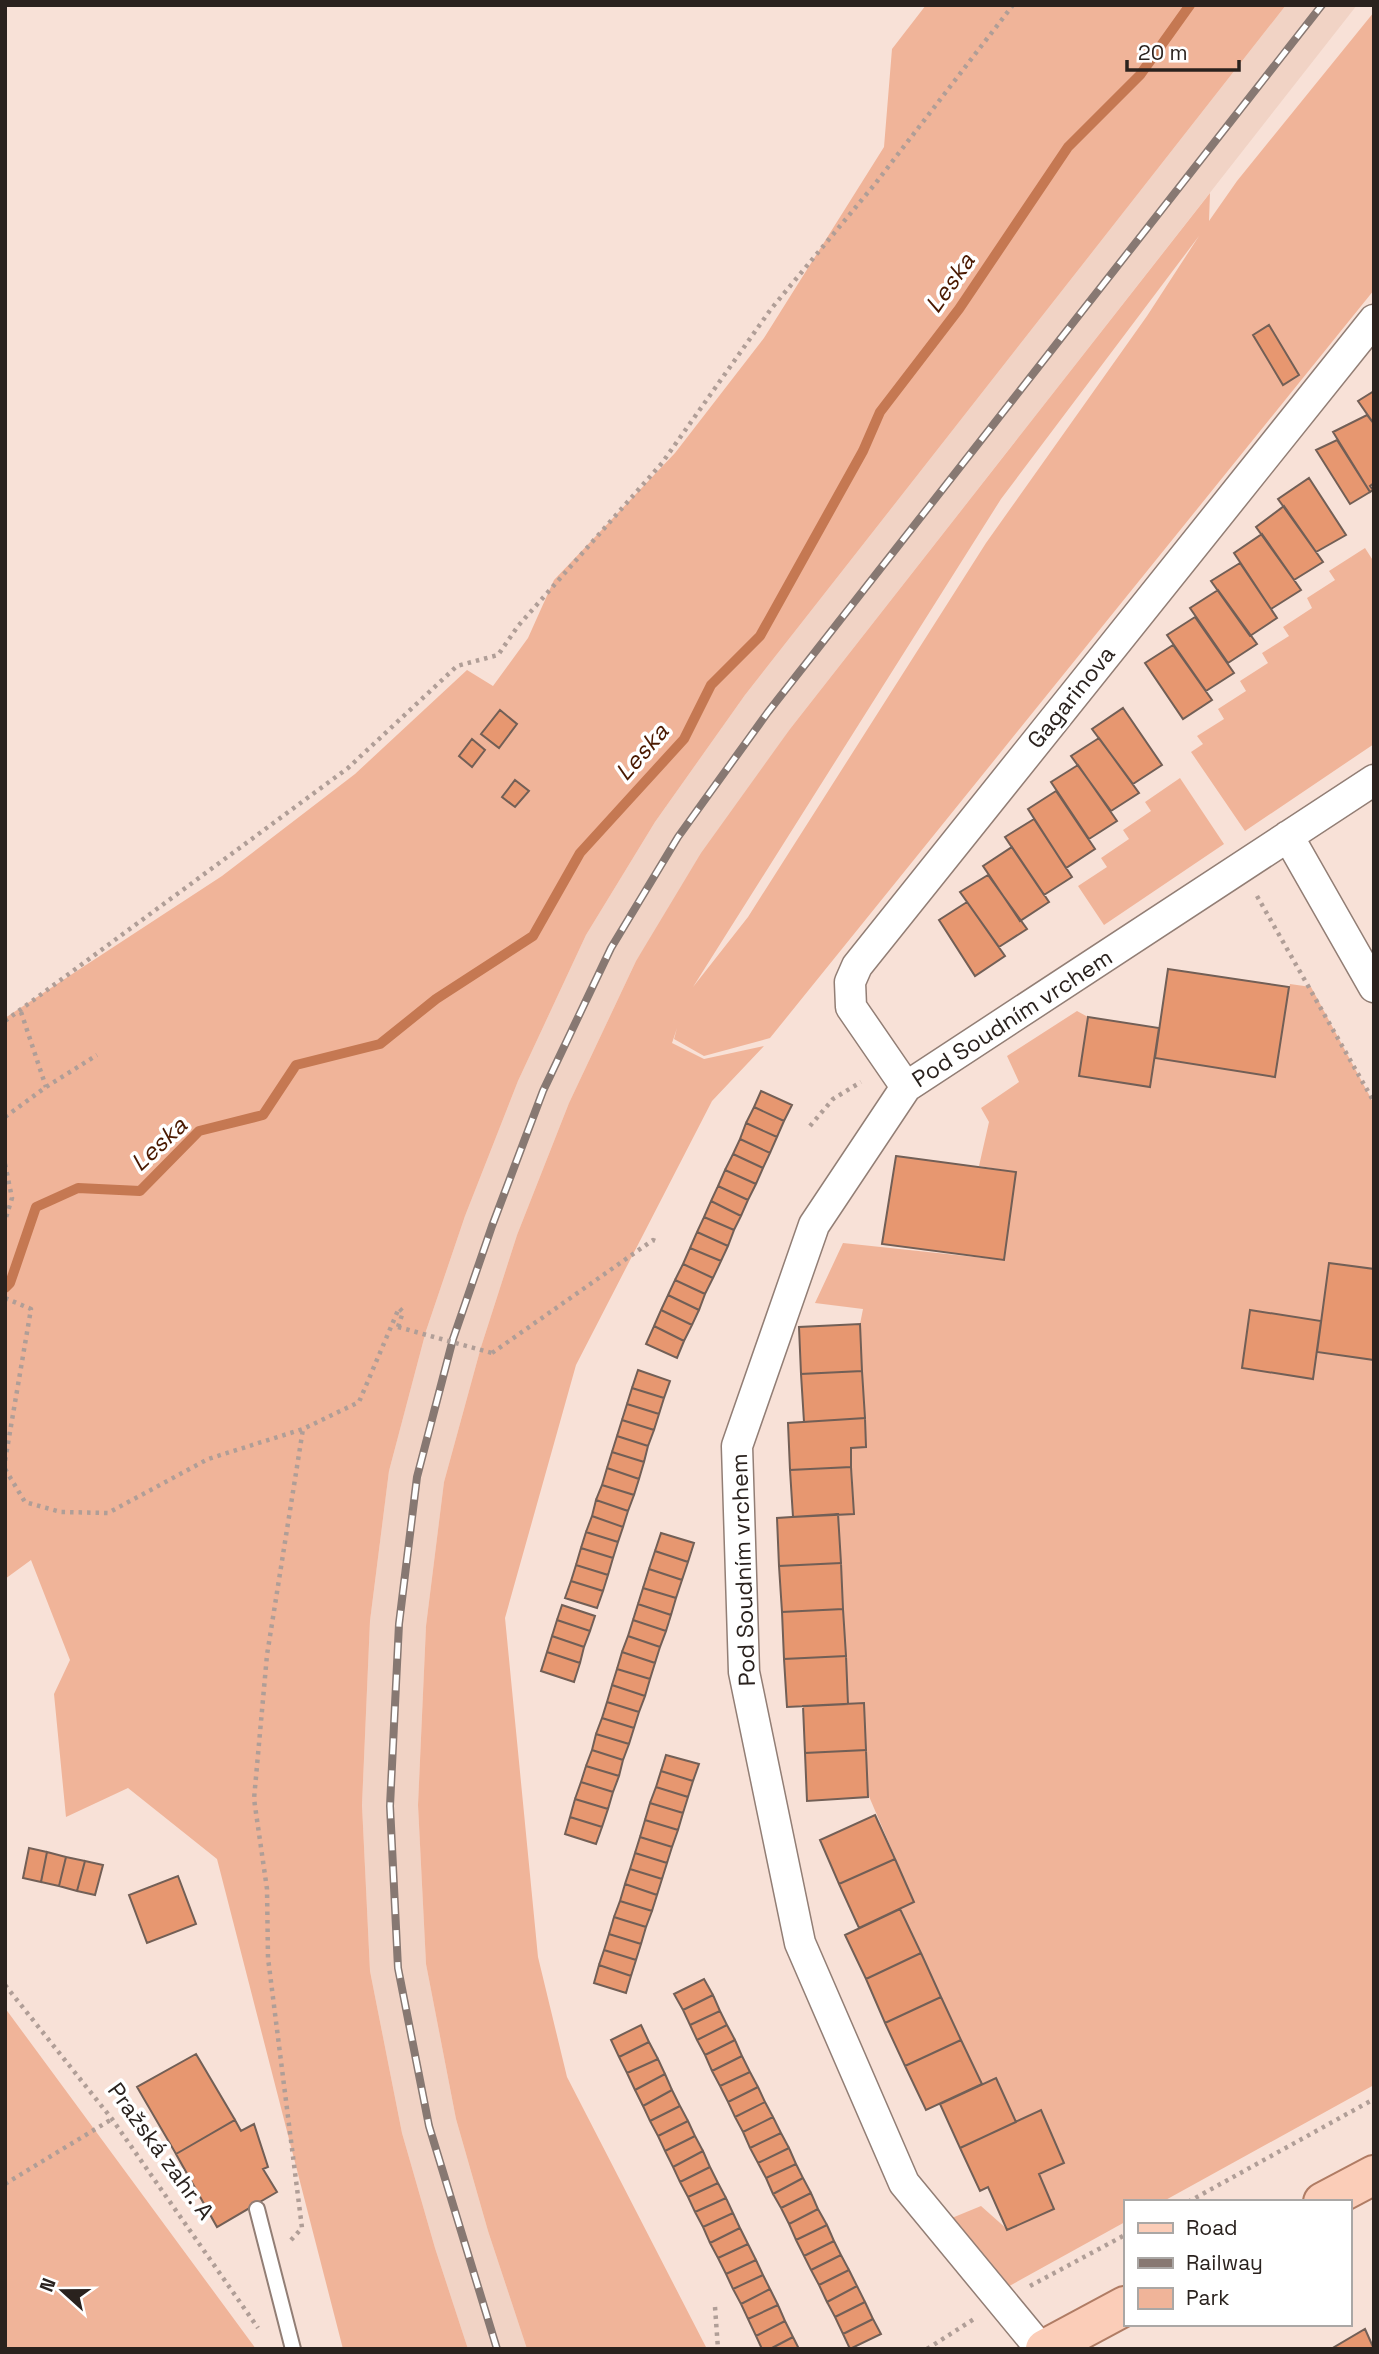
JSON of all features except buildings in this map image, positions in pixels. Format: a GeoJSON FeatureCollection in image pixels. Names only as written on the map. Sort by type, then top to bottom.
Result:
{"type":"FeatureCollection","features":[{"type":"Feature","properties":{"kind":"main road"},"geometry":{"type":"LineString","coordinates":[[1328,2200],[1374,2175]]}},
{"type":"Feature","properties":{"kind":"main road"},"geometry":{"type":"LineString","coordinates":[[1043,2349],[1124,2307]]}},
{"type":"Feature","properties":{"kind":"street","name":"Gagarinova"},"geometry":{"type":"LineString","coordinates":[[901,1079],[851,1007],[850,982],[857,966],[1374,320]]}},
{"type":"Feature","properties":{"kind":"street","name":"Pod Soudním vrchem"},"geometry":{"type":"LineString","coordinates":[[1043,2349],[904,2183],[800,1943],[744,1671],[737,1446],[814,1225],[901,1079],[1374,780]]}},
{"type":"Feature","properties":{"kind":"street"},"geometry":{"type":"LineString","coordinates":[[1288,836],[1374,987]]}},
{"type":"Feature","properties":{"kind":"lane"},"geometry":{"type":"LineString","coordinates":[[257,2209],[293,2349]]}},
{"type":"Feature","properties":{"kind":"path"},"geometry":{"type":"LineString","coordinates":[[5,1021],[21,1012],[348,768],[457,666],[498,655],[518,626],[662,463],[771,309],[875,184],[1013,5]]}},
{"type":"Feature","properties":{"kind":"path"},"geometry":{"type":"LineString","coordinates":[[1252,888],[1374,1102]]}},
{"type":"Feature","properties":{"kind":"path"},"geometry":{"type":"LineString","coordinates":[[21,1012],[46,1087]]}},
{"type":"Feature","properties":{"kind":"path"},"geometry":{"type":"LineString","coordinates":[[5,1117],[97,1055]]}},
{"type":"Feature","properties":{"kind":"path"},"geometry":{"type":"LineString","coordinates":[[810,1126],[833,1099],[856,1083],[901,1079]]}},
{"type":"Feature","properties":{"kind":"path"},"geometry":{"type":"LineString","coordinates":[[5,1164],[12,1198],[5,1221]]}},
{"type":"Feature","properties":{"kind":"path"},"geometry":{"type":"LineString","coordinates":[[5,1469],[25,1502],[61,1512],[108,1513],[208,1460],[303,1429],[359,1402],[367,1389],[399,1308],[403,1312],[398,1327],[492,1353],[653,1240],[658,1242]]}},
{"type":"Feature","properties":{"kind":"path"},"geometry":{"type":"LineString","coordinates":[[5,1298],[31,1309],[5,1461]]}},
{"type":"Feature","properties":{"kind":"path"},"geometry":{"type":"LineString","coordinates":[[271,2262],[302,2228],[268,1958],[267,1889],[254,1798],[267,1655],[303,1429]]}},
{"type":"Feature","properties":{"kind":"path","name":"Pražská zahr. A"},"geometry":{"type":"LineString","coordinates":[[5,1985],[112,2119],[265,2338]]}},
{"type":"Feature","properties":{"kind":"path"},"geometry":{"type":"LineString","coordinates":[[1192,2200],[1374,2099]]}},
{"type":"Feature","properties":{"kind":"path"},"geometry":{"type":"LineString","coordinates":[[5,2184],[112,2119]]}},
{"type":"Feature","properties":{"kind":"path"},"geometry":{"type":"LineString","coordinates":[[715,2307],[718,2349]]}},
{"type":"Feature","properties":{"kind":"shaded area"},"geometry":{"type":"Polygon","coordinates":[[[1286,5],[1357,5],[790,729],[636,961],[569,1103],[517,1235],[481,1347],[444,1482],[426,1626],[418,1805],[426,1964],[456,2119],[488,2231],[527,2349],[468,2349],[402,2133],[370,1971],[362,1805],[370,1621],[389,1471],[426,1331],[465,1216],[518,1081],[586,935],[655,822],[745,695],[1286,5]]]}},
{"type":"Feature","properties":{"kind":"green space"},"geometry":{"type":"Polygon","coordinates":[[[926,5],[1286,5],[745,695],[655,822],[586,935],[518,1081],[465,1216],[426,1331],[389,1471],[370,1621],[362,1805],[370,1971],[402,2133],[468,2349],[343,2349],[217,1859],[128,1788],[66,1817],[54,1694],[70,1660],[31,1560],[5,1579],[5,1018],[222,876],[355,774],[467,670],[493,686],[528,638],[554,580],[675,453],[764,338],[884,147],[892,49],[926,5]]]}},
{"type":"Feature","properties":{"kind":"green space"},"geometry":{"type":"Polygon","coordinates":[[[1374,12],[1374,290],[770,1038],[704,1056],[674,1039],[677,1028],[672,1043],[704,1059],[764,1046],[712,1101],[576,1365],[505,1618],[538,1957],[567,2077],[707,2349],[527,2349],[488,2231],[456,2119],[426,1964],[418,1805],[426,1626],[444,1482],[481,1347],[517,1235],[569,1103],[636,961],[701,853],[790,729],[1210,193],[1209,221],[1237,181],[1374,12]],[[1199,236],[1001,499],[693,987],[748,917],[986,543],[1147,316],[1199,236]]]}},
{"type":"Feature","properties":{"kind":"green space"},"geometry":{"type":"Polygon","coordinates":[[[1365,548],[1374,562],[1374,744],[1245,831],[1191,752],[1203,744],[1197,736],[1224,719],[1218,709],[1246,691],[1240,681],[1268,663],[1262,653],[1289,636],[1283,627],[1312,608],[1307,598],[1335,580],[1329,571],[1365,548]]]}},
{"type":"Feature","properties":{"kind":"green space"},"geometry":{"type":"Polygon","coordinates":[[[1180,778],[1224,844],[1104,925],[1078,886],[1107,867],[1101,858],[1129,839],[1123,830],[1151,811],[1145,802],[1180,778]]]}},
{"type":"Feature","properties":{"kind":"green space"},"geometry":{"type":"Polygon","coordinates":[[[1290,984],[1311,987],[1374,1104],[1374,1269],[1321,1321],[1250,1311],[1242,1368],[1313,1379],[1317,1352],[1374,1360],[1374,2085],[1166,2200],[1124,2200],[1124,2223],[1004,2289],[947,2220],[981,2206],[1008,2230],[1054,2209],[1039,2174],[1064,2163],[1041,2111],[1016,2122],[996,2078],[982,2084],[900,1909],[914,1902],[868,1794],[864,1703],[848,1704],[838,1514],[854,1514],[851,1448],[866,1447],[860,1324],[863,1309],[815,1303],[843,1243],[1003,1260],[1016,1172],[979,1166],[989,1122],[981,1108],[1019,1082],[1007,1056],[1077,1011],[1088,1017],[1079,1076],[1150,1086],[1155,1058],[1275,1077],[1290,984]]]}},
{"type":"Feature","properties":{"kind":"green space"},"geometry":{"type":"Polygon","coordinates":[[[5,2008],[256,2349],[5,2349],[5,2008]]]}},
{"type":"Feature","properties":{"kind":"waterway","name":"Leska"},"geometry":{"type":"LineString","coordinates":[[5,1288],[10,1283],[36,1207],[78,1188],[140,1191],[199,1131],[263,1115],[296,1065],[380,1044],[436,999],[533,936],[580,853],[684,739],[711,685],[760,636],[863,451],[880,412],[959,309],[1068,147],[1140,75],[1190,5]]}},
{"type":"Feature","properties":{"kind":"railway"},"geometry":{"type":"LineString","coordinates":[[497,2349],[429,2126],[398,1968],[390,1806],[399,1624],[417,1477],[453,1339],[492,1226],[543,1091],[611,948],[678,837],[768,712],[1322,5]]}}]}
